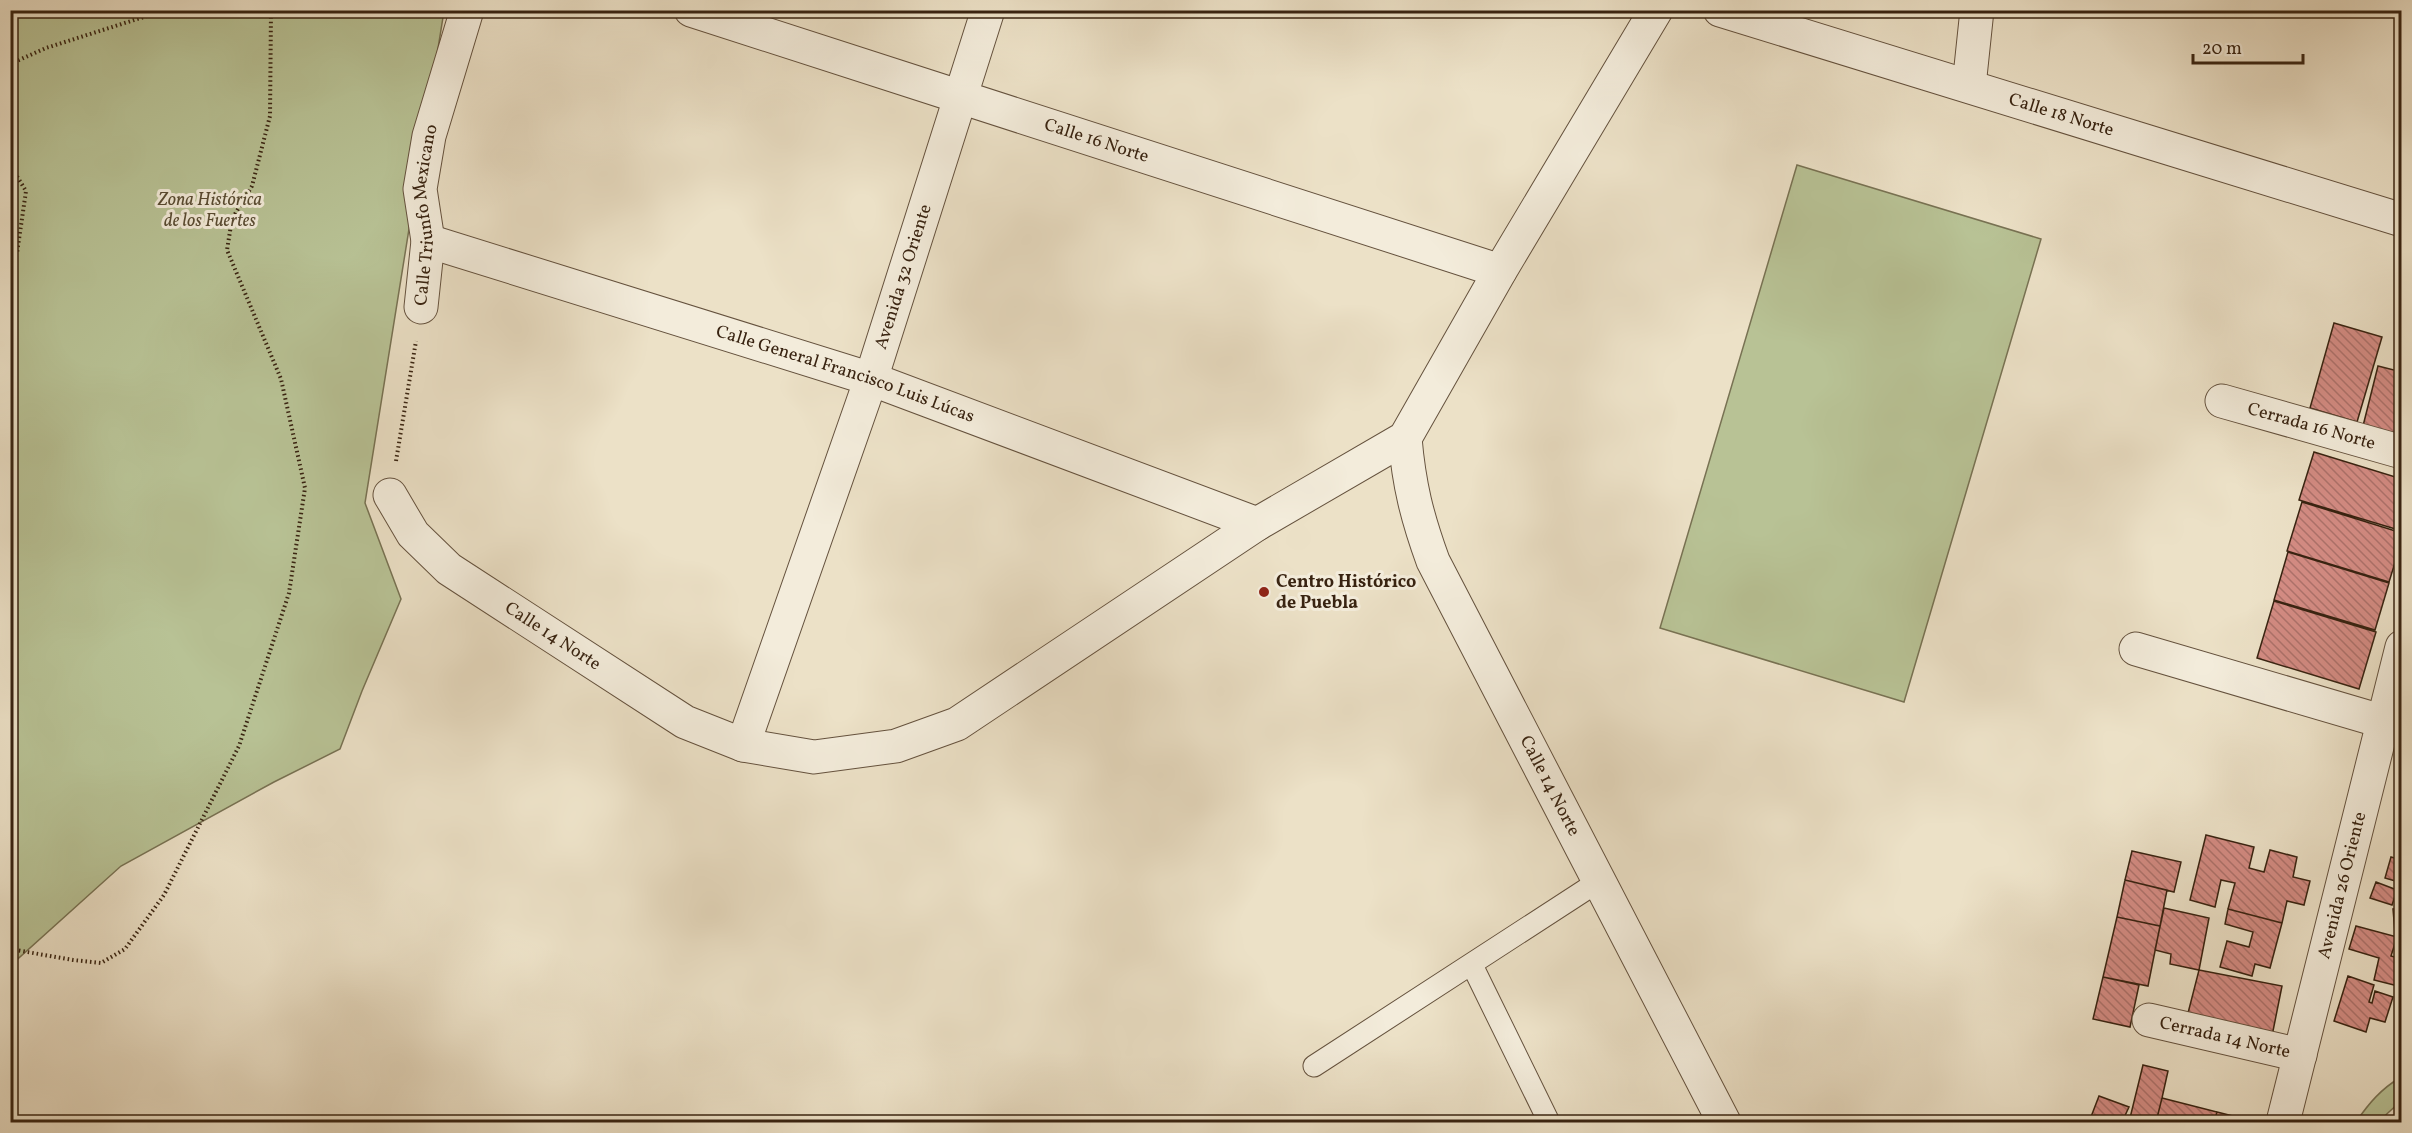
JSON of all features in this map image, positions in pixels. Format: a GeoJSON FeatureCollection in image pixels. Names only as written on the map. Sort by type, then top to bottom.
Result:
{"type":"FeatureCollection","features":[{"type":"Feature","properties":{"kind":"street","name":"Calle Triunfo Mexicano"},"geometry":{"type":"LineString","coordinates":[[422,307],[428,241],[420,189],[427,147],[467,10]]}},
{"type":"Feature","properties":{"kind":"street","name":"Calle 16 Norte"},"geometry":{"type":"LineString","coordinates":[[692,10],[1500,271]]}},
{"type":"Feature","properties":{"kind":"street","name":"Avenida 32 Oriente"},"geometry":{"type":"LineString","coordinates":[[742,745],[871,379],[988,10]]}},
{"type":"Feature","properties":{"kind":"street"},"geometry":{"type":"LineString","coordinates":[[1405,438],[1500,271],[1656,10]]}},
{"type":"Feature","properties":{"kind":"street","name":"Calle 18 Norte"},"geometry":{"type":"LineString","coordinates":[[1720,10],[2402,220]]}},
{"type":"Feature","properties":{"kind":"street"},"geometry":{"type":"LineString","coordinates":[[1969,86],[1977,10]]}},
{"type":"Feature","properties":{"kind":"street","name":"Calle General Francisco Luis Lúcas"},"geometry":{"type":"LineString","coordinates":[[428,241],[871,379],[1257,524]]}},
{"type":"Feature","properties":{"kind":"street","name":"Cerrada 16 Norte"},"geometry":{"type":"LineString","coordinates":[[2222,401],[2402,452]]}},
{"type":"Feature","properties":{"kind":"street","name":"Calle 14 Norte"},"geometry":{"type":"LineString","coordinates":[[390,495],[413,534],[449,569],[685,722],[742,745],[814,757],[896,746],[957,724],[1257,524],[1405,438],[1408,474],[1417,518],[1433,561],[1724,1122]]}},
{"type":"Feature","properties":{"kind":"street","name":"Avenida 26 Oriente"},"geometry":{"type":"LineString","coordinates":[[2283,1122],[2391,725],[2402,647]]}},
{"type":"Feature","properties":{"kind":"street"},"geometry":{"type":"LineString","coordinates":[[2136,649],[2391,725]]}},
{"type":"Feature","properties":{"kind":"street","name":"Cerrada 14 Norte"},"geometry":{"type":"LineString","coordinates":[[2149,1020],[2300,1055]]}},
{"type":"Feature","properties":{"kind":"lane"},"geometry":{"type":"LineString","coordinates":[[1314,1066],[1599,881]]}},
{"type":"Feature","properties":{"kind":"lane"},"geometry":{"type":"LineString","coordinates":[[1472,965],[1549,1122]]}},
{"type":"Feature","properties":{"kind":"path"},"geometry":{"type":"LineString","coordinates":[[150,15],[156,10]]}},
{"type":"Feature","properties":{"kind":"path"},"geometry":{"type":"LineString","coordinates":[[10,64],[46,48],[150,15],[230,10]]}},
{"type":"Feature","properties":{"kind":"path"},"geometry":{"type":"LineString","coordinates":[[10,949],[101,963],[125,949],[164,895],[239,746],[290,593],[304,488],[280,379],[227,250],[232,219],[252,186],[270,116],[271,10]]}},
{"type":"Feature","properties":{"kind":"path"},"geometry":{"type":"LineString","coordinates":[[10,165],[26,191],[17,253],[10,260]]}},
{"type":"Feature","properties":{"kind":"path","name":"Calle Triunfo Mexicano"},"geometry":{"type":"LineString","coordinates":[[390,495],[422,307]]}},
{"type":"Feature","properties":{"kind":"green space","name":"Zona Histórica de los Fuertes"},"geometry":{"type":"Polygon","coordinates":[[[11,11],[444,11],[365,503],[401,599],[340,749],[274,782],[121,866],[11,965],[11,11]]]}},
{"type":"Feature","properties":{"kind":"green space"},"geometry":{"type":"Polygon","coordinates":[[[1797,165],[2041,239],[1904,702],[1660,628],[1797,165]]]}},
{"type":"Feature","properties":{"kind":"green space"},"geometry":{"type":"Polygon","coordinates":[[[2401,1077],[2401,1101],[2378,1122],[2356,1122],[2387,1086],[2401,1077]]]}},
{"type":"Feature","properties":{"kind":"building"},"geometry":{"type":"Polygon","coordinates":[[[2334,323],[2382,337],[2357,422],[2310,408],[2334,323]]]}},
{"type":"Feature","properties":{"kind":"building"},"geometry":{"type":"Polygon","coordinates":[[[2378,366],[2402,372],[2402,435],[2363,426],[2378,366]]]}},
{"type":"Feature","properties":{"kind":"building"},"geometry":{"type":"Polygon","coordinates":[[[2314,452],[2402,479],[2402,531],[2299,500],[2314,452]]]}},
{"type":"Feature","properties":{"kind":"building"},"geometry":{"type":"Polygon","coordinates":[[[2302,502],[2402,533],[2389,582],[2287,551],[2302,502]]]}},
{"type":"Feature","properties":{"kind":"building"},"geometry":{"type":"Polygon","coordinates":[[[2288,552],[2389,583],[2375,630],[2274,600],[2288,552]]]}},
{"type":"Feature","properties":{"kind":"building"},"geometry":{"type":"Polygon","coordinates":[[[2274,601],[2376,632],[2359,689],[2257,658],[2274,601]]]}},
{"type":"Feature","properties":{"kind":"building"},"geometry":{"type":"Polygon","coordinates":[[[2206,835],[2254,847],[2249,868],[2264,872],[2270,850],[2297,857],[2293,877],[2310,881],[2304,905],[2287,901],[2282,923],[2228,909],[2235,883],[2221,880],[2215,907],[2190,900],[2206,835]]]}},
{"type":"Feature","properties":{"kind":"building"},"geometry":{"type":"Polygon","coordinates":[[[2132,851],[2181,862],[2174,892],[2125,880],[2132,851]]]}},
{"type":"Feature","properties":{"kind":"building"},"geometry":{"type":"Polygon","coordinates":[[[2391,857],[2402,860],[2402,883],[2385,878],[2391,857]]]}},
{"type":"Feature","properties":{"kind":"building"},"geometry":{"type":"Polygon","coordinates":[[[2125,880],[2167,890],[2160,926],[2117,917],[2125,880]]]}},
{"type":"Feature","properties":{"kind":"building"},"geometry":{"type":"Polygon","coordinates":[[[2376,882],[2397,890],[2392,905],[2370,898],[2376,882]]]}},
{"type":"Feature","properties":{"kind":"building"},"geometry":{"type":"Polygon","coordinates":[[[2164,908],[2209,918],[2199,970],[2170,964],[2171,954],[2155,950],[2164,908]]]}},
{"type":"Feature","properties":{"kind":"building"},"geometry":{"type":"Polygon","coordinates":[[[2402,908],[2402,932],[2395,933],[2393,909],[2402,908]]]}},
{"type":"Feature","properties":{"kind":"building"},"geometry":{"type":"Polygon","coordinates":[[[2228,909],[2282,923],[2270,968],[2255,964],[2252,976],[2220,967],[2227,941],[2249,947],[2253,932],[2225,924],[2228,909]]]}},
{"type":"Feature","properties":{"kind":"building"},"geometry":{"type":"Polygon","coordinates":[[[2117,917],[2160,926],[2148,986],[2103,977],[2117,917]]]}},
{"type":"Feature","properties":{"kind":"building"},"geometry":{"type":"Polygon","coordinates":[[[2356,926],[2397,937],[2391,956],[2402,959],[2402,987],[2374,980],[2379,958],[2349,949],[2356,926]]]}},
{"type":"Feature","properties":{"kind":"building"},"geometry":{"type":"Polygon","coordinates":[[[2199,970],[2282,986],[2272,1036],[2187,1017],[2199,970]]]}},
{"type":"Feature","properties":{"kind":"building"},"geometry":{"type":"Polygon","coordinates":[[[2348,976],[2374,985],[2369,1002],[2372,1003],[2375,991],[2393,997],[2385,1022],[2370,1018],[2366,1032],[2334,1021],[2348,976]]]}},
{"type":"Feature","properties":{"kind":"building"},"geometry":{"type":"Polygon","coordinates":[[[2103,977],[2139,985],[2130,1027],[2093,1019],[2103,977]]]}},
{"type":"Feature","properties":{"kind":"building"},"geometry":{"type":"Polygon","coordinates":[[[2143,1065],[2168,1071],[2162,1098],[2156,1122],[2129,1122],[2143,1065]]]}},
{"type":"Feature","properties":{"kind":"building"},"geometry":{"type":"Polygon","coordinates":[[[2099,1096],[2129,1107],[2122,1122],[2089,1122],[2099,1096]]]}},
{"type":"Feature","properties":{"kind":"building"},"geometry":{"type":"Polygon","coordinates":[[[2162,1098],[2217,1112],[2214,1122],[2156,1122],[2162,1098]]]}},
{"type":"Feature","properties":{"kind":"building"},"geometry":{"type":"Polygon","coordinates":[[[2217,1112],[2249,1120],[2249,1122],[2214,1122],[2217,1112]]]}},
{"type":"Feature","properties":{"kind":"place","name":"Centro Histórico de Puebla"},"geometry":{"type":"Point","coordinates":[1264,592]}}]}
